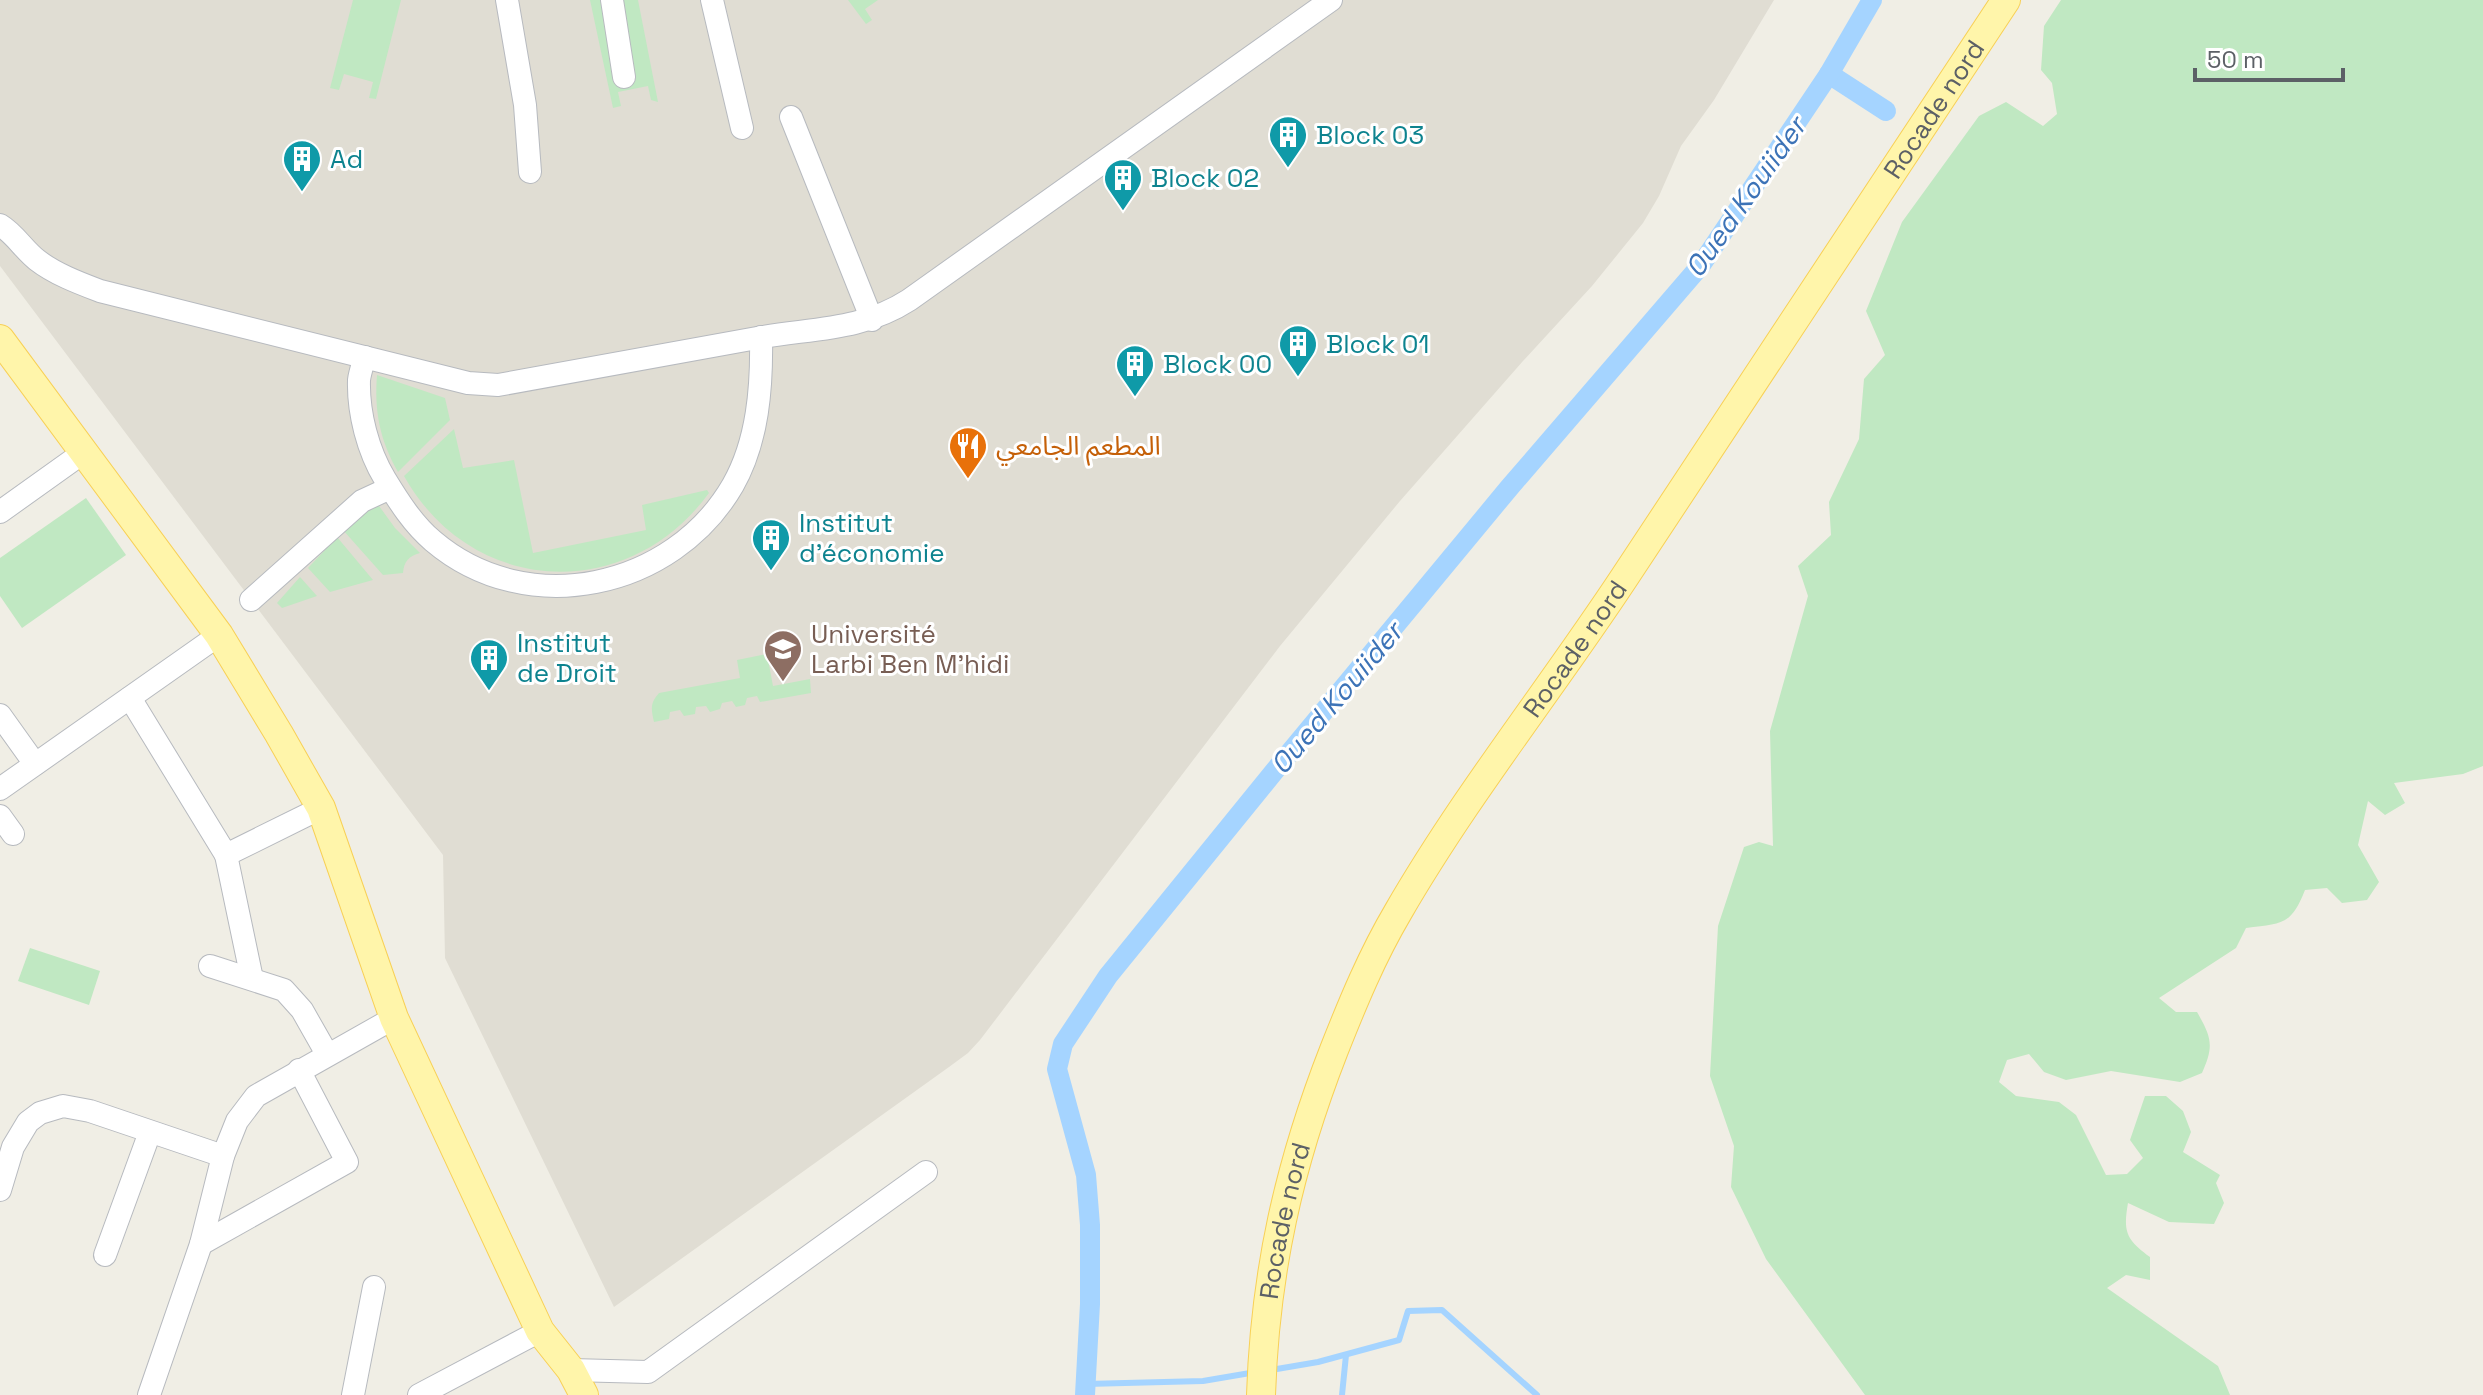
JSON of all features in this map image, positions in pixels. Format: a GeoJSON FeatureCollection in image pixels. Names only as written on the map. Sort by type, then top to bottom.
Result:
{"type":"FeatureCollection","features":[{"type":"Feature","properties":{"kind":"main road","name":"Rocade nord"},"geometry":{"type":"LineString","coordinates":[[1261,1395],[1275,1249],[1289,1183],[1310,1111],[1362,979],[1439,845],[1589,632],[2006,0]]}},
{"type":"Feature","properties":{"kind":"main road"},"geometry":{"type":"LineString","coordinates":[[5,358],[84,452],[219,635],[321,808],[394,1018],[540,1331],[578,1383]]}},
{"type":"Feature","properties":{"kind":"street"},"geometry":{"type":"LineString","coordinates":[[507,0],[525,105],[530,172]]}},
{"type":"Feature","properties":{"kind":"street"},"geometry":{"type":"LineString","coordinates":[[612,0],[624,77]]}},
{"type":"Feature","properties":{"kind":"street"},"geometry":{"type":"LineString","coordinates":[[712,0],[742,128]]}},
{"type":"Feature","properties":{"kind":"street"},"geometry":{"type":"LineString","coordinates":[[0,225],[11,231],[38,261],[73,281],[100,291],[468,383],[498,385],[872,320],[909,300],[1331,0]]}},
{"type":"Feature","properties":{"kind":"street"},"geometry":{"type":"LineString","coordinates":[[791,117],[872,320]]}},
{"type":"Feature","properties":{"kind":"street"},"geometry":{"type":"LineString","coordinates":[[365,357],[359,378],[365,424],[377,466],[417,526],[456,558],[502,578],[540,586],[569,586],[598,583],[639,570],[676,549],[717,508],[733,484],[754,430],[762,357],[761,337]]}},
{"type":"Feature","properties":{"kind":"street"},"geometry":{"type":"LineString","coordinates":[[0,512],[84,452]]}},
{"type":"Feature","properties":{"kind":"street"},"geometry":{"type":"LineString","coordinates":[[251,600],[362,501],[390,488]]}},
{"type":"Feature","properties":{"kind":"street"},"geometry":{"type":"LineString","coordinates":[[0,789],[219,635]]}},
{"type":"Feature","properties":{"kind":"street"},"geometry":{"type":"LineString","coordinates":[[130,698],[226,855],[252,979]]}},
{"type":"Feature","properties":{"kind":"street"},"geometry":{"type":"LineString","coordinates":[[0,715],[35,764]]}},
{"type":"Feature","properties":{"kind":"street"},"geometry":{"type":"LineString","coordinates":[[226,855],[321,808]]}},
{"type":"Feature","properties":{"kind":"street"},"geometry":{"type":"LineString","coordinates":[[210,966],[284,990],[302,1010],[327,1054]]}},
{"type":"Feature","properties":{"kind":"street"},"geometry":{"type":"LineString","coordinates":[[149,1395],[201,1244],[223,1156],[237,1121],[256,1096],[394,1018]]}},
{"type":"Feature","properties":{"kind":"street"},"geometry":{"type":"LineString","coordinates":[[201,1244],[347,1162],[299,1070]]}},
{"type":"Feature","properties":{"kind":"street"},"geometry":{"type":"LineString","coordinates":[[1,1183],[13,1147],[28,1122],[51,1108],[74,1107],[223,1156]]}},
{"type":"Feature","properties":{"kind":"street"},"geometry":{"type":"LineString","coordinates":[[105,1255],[150,1132]]}},
{"type":"Feature","properties":{"kind":"street"},"geometry":{"type":"LineString","coordinates":[[578,1383],[648,1372],[926,1172]]}},
{"type":"Feature","properties":{"kind":"street"},"geometry":{"type":"LineString","coordinates":[[353,1395],[374,1287]]}},
{"type":"Feature","properties":{"kind":"street"},"geometry":{"type":"LineString","coordinates":[[419,1395],[540,1331]]}},
{"type":"Feature","properties":{"kind":"shaded area","name":"Université Larbi Ben M'hidi"},"geometry":{"type":"Polygon","coordinates":[[[0,0],[1774,0],[1714,100],[1681,146],[1643,223],[1592,286],[1400,501],[1280,646],[980,1040],[949,1067],[614,1307],[445,958],[443,855],[0,266],[0,0]]]}},
{"type":"Feature","properties":{"kind":"green space"},"geometry":{"type":"Polygon","coordinates":[[[353,0],[401,0],[376,99],[369,98],[373,82],[344,74],[339,90],[330,88],[353,0]]]}},
{"type":"Feature","properties":{"kind":"green space"},"geometry":{"type":"Polygon","coordinates":[[[590,0],[638,0],[658,102],[651,100],[648,86],[618,92],[621,106],[613,108],[590,0]]]}},
{"type":"Feature","properties":{"kind":"green space"},"geometry":{"type":"Polygon","coordinates":[[[848,0],[878,0],[865,9],[872,20],[866,24],[848,0]]]}},
{"type":"Feature","properties":{"kind":"green space"},"geometry":{"type":"Polygon","coordinates":[[[2061,0],[2483,0],[2483,766],[2463,774],[2394,783],[2405,803],[2385,815],[2368,801],[2358,845],[2379,882],[2367,900],[2342,903],[2327,888],[2305,890],[2290,917],[2277,923],[2246,928],[2236,948],[2159,998],[2176,1012],[2197,1012],[2210,1042],[2202,1073],[2180,1082],[2111,1071],[2066,1080],[2044,1072],[2029,1054],[2007,1060],[1999,1082],[2016,1096],[2059,1102],[2076,1115],[2106,1175],[2127,1174],[2143,1158],[2130,1140],[2145,1096],[2166,1096],[2183,1111],[2191,1132],[2183,1152],[2220,1175],[2216,1183],[2224,1203],[2214,1224],[2169,1222],[2128,1203],[2126,1228],[2131,1240],[2150,1257],[2150,1280],[2126,1275],[2107,1288],[2218,1366],[2230,1395],[1865,1395],[1766,1259],[1731,1187],[1734,1146],[1710,1076],[1718,926],[1744,847],[1759,842],[1773,846],[1770,731],[1808,596],[1798,566],[1831,535],[1829,502],[1859,439],[1864,379],[1885,355],[1866,311],[1902,222],[1979,116],[2006,102],[2043,126],[2057,114],[2052,83],[2041,70],[2044,26],[2061,0]]]}},
{"type":"Feature","properties":{"kind":"green space"},"geometry":{"type":"Polygon","coordinates":[[[377,375],[445,398],[450,420],[398,472],[380,425],[376,401],[377,375]]]}},
{"type":"Feature","properties":{"kind":"green space"},"geometry":{"type":"Polygon","coordinates":[[[454,429],[463,468],[514,460],[533,553],[646,530],[642,505],[707,490],[709,493],[675,529],[637,554],[595,568],[552,572],[509,564],[469,545],[433,516],[404,476],[454,429]]]}},
{"type":"Feature","properties":{"kind":"green space"},"geometry":{"type":"Polygon","coordinates":[[[86,498],[126,555],[22,628],[0,596],[0,558],[86,498]]]}},
{"type":"Feature","properties":{"kind":"green space"},"geometry":{"type":"Polygon","coordinates":[[[374,499],[395,528],[420,553],[408,560],[403,573],[383,575],[343,530],[374,499]]]}},
{"type":"Feature","properties":{"kind":"green space"},"geometry":{"type":"Polygon","coordinates":[[[337,537],[373,580],[330,592],[308,568],[337,537]]]}},
{"type":"Feature","properties":{"kind":"green space"},"geometry":{"type":"Polygon","coordinates":[[[300,577],[317,596],[282,608],[277,603],[300,577]]]}},
{"type":"Feature","properties":{"kind":"green space"},"geometry":{"type":"Polygon","coordinates":[[[767,654],[773,686],[810,679],[811,693],[760,702],[757,696],[747,698],[745,705],[736,707],[732,701],[722,703],[720,709],[710,712],[706,706],[696,707],[695,714],[684,716],[680,710],[670,712],[669,719],[654,722],[652,706],[659,693],[740,678],[737,660],[767,654]]]}},
{"type":"Feature","properties":{"kind":"green space"},"geometry":{"type":"Polygon","coordinates":[[[30,948],[100,971],[89,1005],[18,981],[30,948]]]}},
{"type":"Feature","properties":{"kind":"waterway","name":"Oued Kouiider"},"geometry":{"type":"LineString","coordinates":[[1085,1395],[1090,1225],[1086,1175],[1057,1069],[1063,1044],[1108,976],[1277,768],[1509,488],[1701,265],[1829,74],[1872,0]]}},
{"type":"Feature","properties":{"kind":"waterway","name":"Oued Kouiider"},"geometry":{"type":"LineString","coordinates":[[1829,74],[1886,111]]}},
{"type":"Feature","properties":{"kind":"waterway"},"geometry":{"type":"LineString","coordinates":[[1271,1370],[1318,1362],[1399,1340],[1408,1311],[1442,1310],[1537,1395]]}},
{"type":"Feature","properties":{"kind":"waterway"},"geometry":{"type":"LineString","coordinates":[[1342,1395],[1346,1355]]}},
{"type":"Feature","properties":{"kind":"waterway"},"geometry":{"type":"LineString","coordinates":[[1086,1384],[1203,1381],[1256,1372]]}},
{"type":"Feature","properties":{"kind":"place","name":"Block 03"},"geometry":{"type":"Point","coordinates":[1288,169]}},
{"type":"Feature","properties":{"kind":"place","name":"Ad"},"geometry":{"type":"Point","coordinates":[302,193]}},
{"type":"Feature","properties":{"kind":"place","name":"Block 02"},"geometry":{"type":"Point","coordinates":[1123,212]}},
{"type":"Feature","properties":{"kind":"place","name":"Block 01"},"geometry":{"type":"Point","coordinates":[1298,378]}},
{"type":"Feature","properties":{"kind":"place","name":"Block 00"},"geometry":{"type":"Point","coordinates":[1135,398]}},
{"type":"Feature","properties":{"kind":"place","name":"المطعم الجامعي"},"geometry":{"type":"Point","coordinates":[968,480]}},
{"type":"Feature","properties":{"kind":"place","name":"Institut d'économie"},"geometry":{"type":"Point","coordinates":[771,572]}},
{"type":"Feature","properties":{"kind":"place","name":"Université Larbi Ben M'hidi"},"geometry":{"type":"Point","coordinates":[783,683]}},
{"type":"Feature","properties":{"kind":"place","name":"Institut de Droit"},"geometry":{"type":"Point","coordinates":[489,692]}}]}
